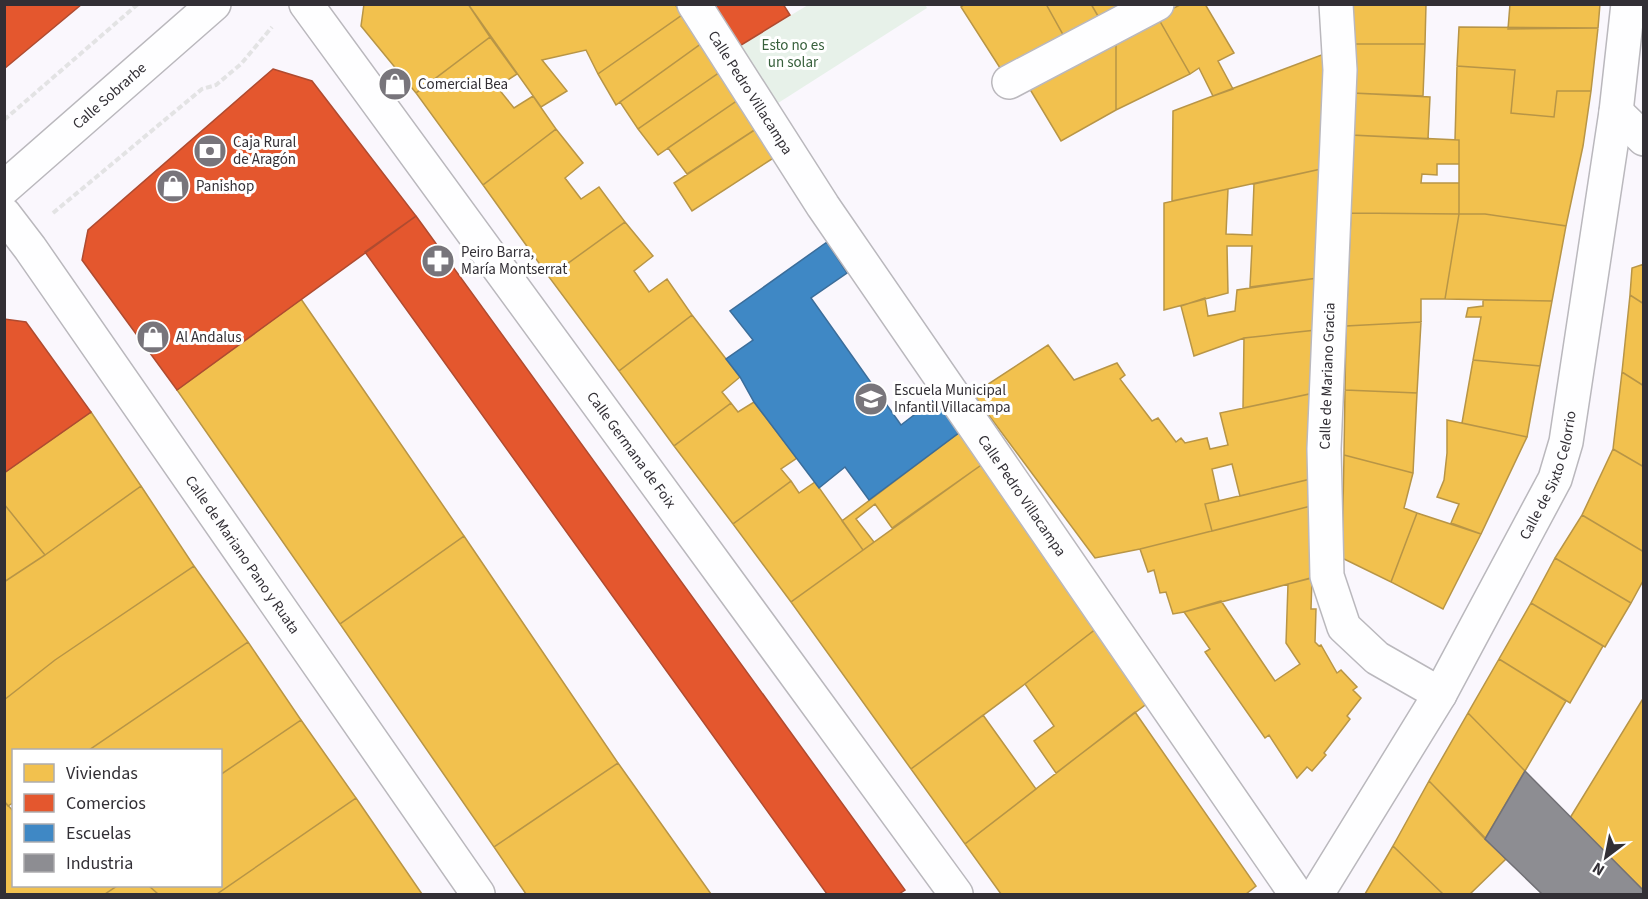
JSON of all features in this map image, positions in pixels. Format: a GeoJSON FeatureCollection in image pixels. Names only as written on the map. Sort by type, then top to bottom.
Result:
{"type":"FeatureCollection","features":[{"type":"Feature","properties":{"kind":"street","name":"Calle Sobrarbe"},"geometry":{"type":"LineString","coordinates":[[4,188],[214,4]]}},
{"type":"Feature","properties":{"kind":"street","name":"Calle Germana de Foix"},"geometry":{"type":"LineString","coordinates":[[306,4],[956,894]]}},
{"type":"Feature","properties":{"kind":"street","name":"Calle Pedro Villacampa"},"geometry":{"type":"LineString","coordinates":[[694,4],[823,206],[1296,894]]}},
{"type":"Feature","properties":{"kind":"street"},"geometry":{"type":"LineString","coordinates":[[1009,82],[1157,4]]}},
{"type":"Feature","properties":{"kind":"street","name":"Calle de Mariano Gracia"},"geometry":{"type":"LineString","coordinates":[[1336,4],[1340,70],[1324,449],[1327,576],[1344,627],[1377,658],[1440,694]]}},
{"type":"Feature","properties":{"kind":"street","name":"Calle de Sixto Celorrio"},"geometry":{"type":"LineString","coordinates":[[1317,894],[1440,694],[1555,480],[1566,442],[1616,112],[1628,4]]}},
{"type":"Feature","properties":{"kind":"street"},"geometry":{"type":"LineString","coordinates":[[1616,112],[1644,139]]}},
{"type":"Feature","properties":{"kind":"street","name":"Calle de Mariano Pano y Ruata"},"geometry":{"type":"LineString","coordinates":[[4,214],[30,248],[478,894]]}},
{"type":"Feature","properties":{"kind":"path"},"geometry":{"type":"LineString","coordinates":[[4,120],[138,4]]}},
{"type":"Feature","properties":{"kind":"path"},"geometry":{"type":"LineString","coordinates":[[30,248],[38,226],[202,89],[216,85],[241,64],[276,21]]}},
{"type":"Feature","properties":{"kind":"green space","name":"Esto no es un solar"},"geometry":{"type":"Polygon","coordinates":[[[925,4],[927,8],[775,105],[738,47],[808,5],[925,4]]]}},
{"type":"Feature","properties":{"kind":"building: Viviendas"},"geometry":{"type":"Polygon","coordinates":[[[364,4],[468,4],[490,37],[416,93],[361,26],[364,4]]]}},
{"type":"Feature","properties":{"kind":"building: Viviendas"},"geometry":{"type":"Polygon","coordinates":[[[468,4],[675,4],[682,15],[598,74],[586,50],[542,60],[567,91],[541,107],[468,4]]]}},
{"type":"Feature","properties":{"kind":"building: Viviendas"},"geometry":{"type":"Polygon","coordinates":[[[965,4],[1046,4],[1066,40],[1002,71],[961,7],[965,4]]]}},
{"type":"Feature","properties":{"kind":"building: Viviendas"},"geometry":{"type":"Polygon","coordinates":[[[1046,4],[1091,4],[1102,23],[1066,40],[1046,4]]]}},
{"type":"Feature","properties":{"kind":"building: Viviendas"},"geometry":{"type":"Polygon","coordinates":[[[1091,4],[1136,4],[1102,23],[1091,4]]]}},
{"type":"Feature","properties":{"kind":"building: Viviendas"},"geometry":{"type":"Polygon","coordinates":[[[1182,4],[1205,4],[1234,53],[1218,61],[1233,89],[1213,96],[1199,68],[1190,74],[1157,16],[1182,4]]]}},
{"type":"Feature","properties":{"kind":"building: Viviendas"},"geometry":{"type":"Polygon","coordinates":[[[1352,4],[1426,4],[1425,44],[1352,44],[1352,4]]]}},
{"type":"Feature","properties":{"kind":"building: Viviendas"},"geometry":{"type":"Polygon","coordinates":[[[1510,4],[1600,4],[1598,28],[1508,29],[1510,4]]]}},
{"type":"Feature","properties":{"kind":"building: Viviendas"},"geometry":{"type":"Polygon","coordinates":[[[682,15],[702,43],[616,105],[598,74],[682,15]]]}},
{"type":"Feature","properties":{"kind":"building: Viviendas"},"geometry":{"type":"Polygon","coordinates":[[[1157,16],[1190,74],[1116,110],[1116,36],[1157,16]]]}},
{"type":"Feature","properties":{"kind":"building: Viviendas"},"geometry":{"type":"Polygon","coordinates":[[[1459,27],[1598,28],[1591,91],[1557,91],[1554,117],[1511,113],[1515,70],[1457,66],[1459,27]]]}},
{"type":"Feature","properties":{"kind":"building: Viviendas"},"geometry":{"type":"Polygon","coordinates":[[[1116,36],[1116,110],[1061,141],[1028,86],[1116,36]]]}},
{"type":"Feature","properties":{"kind":"building: Viviendas"},"geometry":{"type":"Polygon","coordinates":[[[490,37],[517,74],[497,87],[514,108],[533,96],[556,129],[483,185],[416,93],[490,37]]]}},
{"type":"Feature","properties":{"kind":"building: Viviendas"},"geometry":{"type":"Polygon","coordinates":[[[702,43],[720,72],[638,129],[620,102],[702,43]]]}},
{"type":"Feature","properties":{"kind":"building: Viviendas"},"geometry":{"type":"Polygon","coordinates":[[[1352,44],[1425,44],[1423,96],[1352,93],[1352,44]]]}},
{"type":"Feature","properties":{"kind":"building: Viviendas"},"geometry":{"type":"Polygon","coordinates":[[[1324,54],[1321,169],[1172,201],[1173,111],[1324,54]]]}},
{"type":"Feature","properties":{"kind":"building: Viviendas"},"geometry":{"type":"Polygon","coordinates":[[[1457,66],[1515,70],[1511,113],[1554,117],[1557,91],[1591,91],[1583,146],[1566,226],[1485,214],[1459,214],[1459,140],[1455,140],[1457,66]]]}},
{"type":"Feature","properties":{"kind":"building: Viviendas"},"geometry":{"type":"Polygon","coordinates":[[[720,72],[738,100],[658,155],[638,129],[720,72]]]}},
{"type":"Feature","properties":{"kind":"building: Viviendas"},"geometry":{"type":"Polygon","coordinates":[[[1352,93],[1430,97],[1428,139],[1351,135],[1352,93]]]}},
{"type":"Feature","properties":{"kind":"building: Viviendas"},"geometry":{"type":"Polygon","coordinates":[[[738,100],[756,129],[687,174],[668,148],[738,100]]]}},
{"type":"Feature","properties":{"kind":"building: Viviendas"},"geometry":{"type":"Polygon","coordinates":[[[556,129],[583,163],[565,178],[581,199],[599,187],[625,222],[549,277],[483,185],[556,129]]]}},
{"type":"Feature","properties":{"kind":"building: Viviendas"},"geometry":{"type":"Polygon","coordinates":[[[756,129],[775,157],[692,211],[674,183],[756,129]]]}},
{"type":"Feature","properties":{"kind":"building: Viviendas"},"geometry":{"type":"Polygon","coordinates":[[[1351,135],[1459,140],[1459,164],[1437,164],[1437,175],[1422,174],[1421,183],[1459,183],[1459,214],[1351,213],[1351,135]]]}},
{"type":"Feature","properties":{"kind":"building: Viviendas"},"geometry":{"type":"Polygon","coordinates":[[[1321,169],[1318,278],[1250,287],[1252,246],[1227,246],[1228,293],[1164,310],[1164,203],[1228,189],[1226,234],[1252,235],[1254,184],[1321,169]]]}},
{"type":"Feature","properties":{"kind":"building: Viviendas"},"geometry":{"type":"Polygon","coordinates":[[[1351,213],[1459,214],[1445,299],[1421,299],[1421,322],[1346,326],[1351,213]]]}},
{"type":"Feature","properties":{"kind":"building: Viviendas"},"geometry":{"type":"Polygon","coordinates":[[[1459,214],[1485,214],[1566,226],[1552,301],[1445,299],[1459,214]]]}},
{"type":"Feature","properties":{"kind":"building: Viviendas"},"geometry":{"type":"Polygon","coordinates":[[[625,222],[653,256],[634,271],[649,292],[667,279],[692,315],[619,371],[549,277],[625,222]]]}},
{"type":"Feature","properties":{"kind":"building: Viviendas"},"geometry":{"type":"Polygon","coordinates":[[[1644,264],[1644,304],[1630,295],[1632,268],[1644,264]]]}},
{"type":"Feature","properties":{"kind":"building: Viviendas"},"geometry":{"type":"Polygon","coordinates":[[[1318,278],[1316,330],[1244,338],[1194,356],[1181,306],[1205,298],[1208,316],[1235,311],[1237,290],[1318,278]]]}},
{"type":"Feature","properties":{"kind":"building: Viviendas"},"geometry":{"type":"Polygon","coordinates":[[[1630,295],[1644,304],[1644,386],[1622,372],[1630,295]]]}},
{"type":"Feature","properties":{"kind":"building: Viviendas"},"geometry":{"type":"Polygon","coordinates":[[[301,299],[464,536],[340,624],[177,390],[301,299]]]}},
{"type":"Feature","properties":{"kind":"building: Viviendas"},"geometry":{"type":"Polygon","coordinates":[[[1483,300],[1552,301],[1540,366],[1473,360],[1481,317],[1466,317],[1468,308],[1483,306],[1483,300]]]}},
{"type":"Feature","properties":{"kind":"building: Viviendas"},"geometry":{"type":"Polygon","coordinates":[[[692,315],[740,377],[722,392],[731,403],[674,446],[619,371],[692,315]]]}},
{"type":"Feature","properties":{"kind":"building: Viviendas"},"geometry":{"type":"Polygon","coordinates":[[[1421,322],[1417,393],[1345,390],[1346,326],[1421,322]]]}},
{"type":"Feature","properties":{"kind":"building: Viviendas"},"geometry":{"type":"Polygon","coordinates":[[[1316,330],[1314,393],[1243,408],[1244,338],[1316,330]]]}},
{"type":"Feature","properties":{"kind":"building: Viviendas"},"geometry":{"type":"Polygon","coordinates":[[[1048,345],[1074,380],[1117,363],[1125,375],[1120,379],[1152,421],[1158,418],[1176,442],[1181,438],[1185,443],[1207,438],[1210,449],[1228,445],[1220,413],[1314,393],[1315,478],[1240,496],[1232,464],[1212,469],[1219,501],[1205,504],[1212,531],[1095,558],[973,394],[1048,345]]]}},
{"type":"Feature","properties":{"kind":"building: Viviendas"},"geometry":{"type":"Polygon","coordinates":[[[1473,360],[1540,366],[1527,437],[1462,423],[1473,360]]]}},
{"type":"Feature","properties":{"kind":"building: Viviendas"},"geometry":{"type":"Polygon","coordinates":[[[1622,372],[1644,386],[1644,467],[1613,449],[1622,372]]]}},
{"type":"Feature","properties":{"kind":"building: Viviendas"},"geometry":{"type":"Polygon","coordinates":[[[1345,390],[1417,393],[1413,473],[1344,455],[1345,390]]]}},
{"type":"Feature","properties":{"kind":"building: Viviendas"},"geometry":{"type":"Polygon","coordinates":[[[754,402],[797,458],[781,469],[791,481],[733,524],[674,446],[731,403],[738,412],[754,402]]]}},
{"type":"Feature","properties":{"kind":"building: Viviendas"},"geometry":{"type":"Polygon","coordinates":[[[91,412],[141,486],[45,555],[4,504],[4,473],[91,412]]]}},
{"type":"Feature","properties":{"kind":"building: Viviendas"},"geometry":{"type":"Polygon","coordinates":[[[1447,420],[1527,437],[1481,534],[1451,523],[1459,504],[1437,497],[1444,480],[1447,420]]]}},
{"type":"Feature","properties":{"kind":"building: Viviendas"},"geometry":{"type":"Polygon","coordinates":[[[960,432],[984,463],[892,528],[875,504],[856,519],[874,542],[863,550],[842,521],[960,432]]]}},
{"type":"Feature","properties":{"kind":"building: Viviendas"},"geometry":{"type":"Polygon","coordinates":[[[1613,449],[1644,467],[1644,552],[1582,515],[1613,449]]]}},
{"type":"Feature","properties":{"kind":"building: Viviendas"},"geometry":{"type":"Polygon","coordinates":[[[1344,455],[1413,473],[1404,508],[1417,513],[1391,582],[1342,558],[1344,455]]]}},
{"type":"Feature","properties":{"kind":"building: Viviendas"},"geometry":{"type":"Polygon","coordinates":[[[984,463],[1097,628],[911,769],[791,602],[984,463]]]}},
{"type":"Feature","properties":{"kind":"building: Viviendas"},"geometry":{"type":"Polygon","coordinates":[[[1315,478],[1315,505],[1212,531],[1205,504],[1315,478]]]}},
{"type":"Feature","properties":{"kind":"building: Viviendas"},"geometry":{"type":"Polygon","coordinates":[[[791,481],[799,493],[815,482],[863,550],[791,602],[733,524],[791,481]]]}},
{"type":"Feature","properties":{"kind":"building: Viviendas"},"geometry":{"type":"Polygon","coordinates":[[[141,486],[194,566],[55,660],[4,700],[4,582],[141,486]]]}},
{"type":"Feature","properties":{"kind":"building: Viviendas"},"geometry":{"type":"Polygon","coordinates":[[[4,504],[45,555],[4,582],[4,504]]]}},
{"type":"Feature","properties":{"kind":"building: Viviendas"},"geometry":{"type":"Polygon","coordinates":[[[1315,505],[1318,576],[1184,612],[1173,614],[1166,592],[1160,593],[1154,570],[1148,572],[1140,549],[1315,505]]]}},
{"type":"Feature","properties":{"kind":"building: Viviendas"},"geometry":{"type":"Polygon","coordinates":[[[1417,513],[1481,534],[1443,609],[1391,582],[1417,513]]]}},
{"type":"Feature","properties":{"kind":"building: Viviendas"},"geometry":{"type":"Polygon","coordinates":[[[1582,515],[1644,552],[1644,579],[1631,603],[1555,558],[1582,515]]]}},
{"type":"Feature","properties":{"kind":"building: Viviendas"},"geometry":{"type":"Polygon","coordinates":[[[464,536],[618,763],[494,847],[340,624],[464,536]]]}},
{"type":"Feature","properties":{"kind":"building: Viviendas"},"geometry":{"type":"Polygon","coordinates":[[[1555,558],[1631,603],[1605,647],[1531,603],[1555,558]]]}},
{"type":"Feature","properties":{"kind":"building: Viviendas"},"geometry":{"type":"Polygon","coordinates":[[[194,566],[248,642],[90,749],[12,749],[12,803],[8,806],[4,801],[4,700],[55,660],[194,566]]]}},
{"type":"Feature","properties":{"kind":"building: Viviendas"},"geometry":{"type":"Polygon","coordinates":[[[1312,578],[1311,609],[1316,609],[1315,642],[1321,645],[1337,673],[1341,670],[1357,687],[1353,690],[1361,698],[1347,716],[1350,719],[1324,753],[1326,755],[1312,771],[1307,767],[1297,778],[1269,735],[1265,738],[1205,652],[1210,649],[1184,612],[1221,601],[1275,681],[1300,664],[1286,643],[1288,584],[1312,578]]]}},
{"type":"Feature","properties":{"kind":"building: Viviendas"},"geometry":{"type":"Polygon","coordinates":[[[1531,603],[1603,646],[1570,703],[1499,659],[1531,603]]]}},
{"type":"Feature","properties":{"kind":"building: Viviendas"},"geometry":{"type":"Polygon","coordinates":[[[1097,628],[1149,702],[1056,773],[1034,741],[1054,726],[1025,684],[1097,628]]]}},
{"type":"Feature","properties":{"kind":"building: Viviendas"},"geometry":{"type":"Polygon","coordinates":[[[248,642],[301,720],[222,774],[222,749],[90,749],[248,642]]]}},
{"type":"Feature","properties":{"kind":"building: Viviendas"},"geometry":{"type":"Polygon","coordinates":[[[1499,659],[1566,701],[1525,771],[1468,713],[1499,659]]]}},
{"type":"Feature","properties":{"kind":"building: Viviendas"},"geometry":{"type":"Polygon","coordinates":[[[1644,697],[1644,891],[1570,818],[1644,697]]]}},
{"type":"Feature","properties":{"kind":"building: Viviendas"},"geometry":{"type":"Polygon","coordinates":[[[1135,712],[1256,886],[1246,894],[1001,894],[965,844],[1135,712]]]}},
{"type":"Feature","properties":{"kind":"building: Viviendas"},"geometry":{"type":"Polygon","coordinates":[[[1468,713],[1525,771],[1485,839],[1429,781],[1468,713]]]}},
{"type":"Feature","properties":{"kind":"building: Viviendas"},"geometry":{"type":"Polygon","coordinates":[[[983,715],[1036,789],[965,844],[911,769],[983,715]]]}},
{"type":"Feature","properties":{"kind":"building: Viviendas"},"geometry":{"type":"Polygon","coordinates":[[[301,720],[356,798],[217,894],[158,894],[150,887],[222,887],[222,774],[301,720]]]}},
{"type":"Feature","properties":{"kind":"building: Viviendas"},"geometry":{"type":"Polygon","coordinates":[[[618,763],[711,894],[526,894],[494,847],[618,763]]]}},
{"type":"Feature","properties":{"kind":"building: Viviendas"},"geometry":{"type":"Polygon","coordinates":[[[1429,781],[1506,859],[1470,894],[1443,894],[1393,846],[1429,781]]]}},
{"type":"Feature","properties":{"kind":"building: Viviendas"},"geometry":{"type":"Polygon","coordinates":[[[356,798],[422,894],[217,894],[356,798]]]}},
{"type":"Feature","properties":{"kind":"building: Viviendas"},"geometry":{"type":"Polygon","coordinates":[[[4,801],[12,810],[12,887],[116,887],[105,894],[4,894],[4,801]]]}},
{"type":"Feature","properties":{"kind":"building: Viviendas"},"geometry":{"type":"Polygon","coordinates":[[[1393,846],[1443,894],[1365,894],[1393,846]]]}},
{"type":"Feature","properties":{"kind":"building: Viviendas"},"geometry":{"type":"Polygon","coordinates":[[[116,887],[150,887],[158,894],[105,894],[116,887]]]}},
{"type":"Feature","properties":{"kind":"building: Comercios"},"geometry":{"type":"Polygon","coordinates":[[[4,4],[82,4],[4,69],[4,4]]]}},
{"type":"Feature","properties":{"kind":"building: Comercios"},"geometry":{"type":"Polygon","coordinates":[[[709,4],[783,4],[790,15],[738,47],[709,4]]]}},
{"type":"Feature","properties":{"kind":"building: Comercios"},"geometry":{"type":"Polygon","coordinates":[[[273,69],[312,81],[416,216],[177,390],[82,260],[88,230],[273,69]]]}},
{"type":"Feature","properties":{"kind":"building: Comercios"},"geometry":{"type":"Polygon","coordinates":[[[416,216],[905,890],[899,894],[827,894],[365,252],[416,216]]]}},
{"type":"Feature","properties":{"kind":"building: Comercios"},"geometry":{"type":"Polygon","coordinates":[[[4,319],[26,322],[91,412],[4,473],[4,319]]]}},
{"type":"Feature","properties":{"kind":"building: Escuelas"},"geometry":{"type":"Polygon","coordinates":[[[827,242],[847,273],[811,298],[901,425],[936,398],[960,432],[869,500],[845,467],[819,488],[754,402],[740,377],[726,359],[753,340],[730,311],[827,242]]]}},
{"type":"Feature","properties":{"kind":"building: Industria"},"geometry":{"type":"Polygon","coordinates":[[[1525,771],[1644,891],[1644,894],[1542,894],[1485,839],[1525,771]]]}},
{"type":"Feature","properties":{"kind":"place","name":"Comercial Bea"},"geometry":{"type":"Point","coordinates":[395,84]}},
{"type":"Feature","properties":{"kind":"place","name":"Caja Rural de Aragón"},"geometry":{"type":"Point","coordinates":[210,151]}},
{"type":"Feature","properties":{"kind":"place","name":"Panishop"},"geometry":{"type":"Point","coordinates":[173,186]}},
{"type":"Feature","properties":{"kind":"place","name":"Peiro Barra, María Montserrat"},"geometry":{"type":"Point","coordinates":[438,261]}},
{"type":"Feature","properties":{"kind":"place","name":"Al Andalus"},"geometry":{"type":"Point","coordinates":[153,337]}},
{"type":"Feature","properties":{"kind":"place","name":"Escuela Municipal Infantil Villacampa"},"geometry":{"type":"Point","coordinates":[871,399]}}]}
